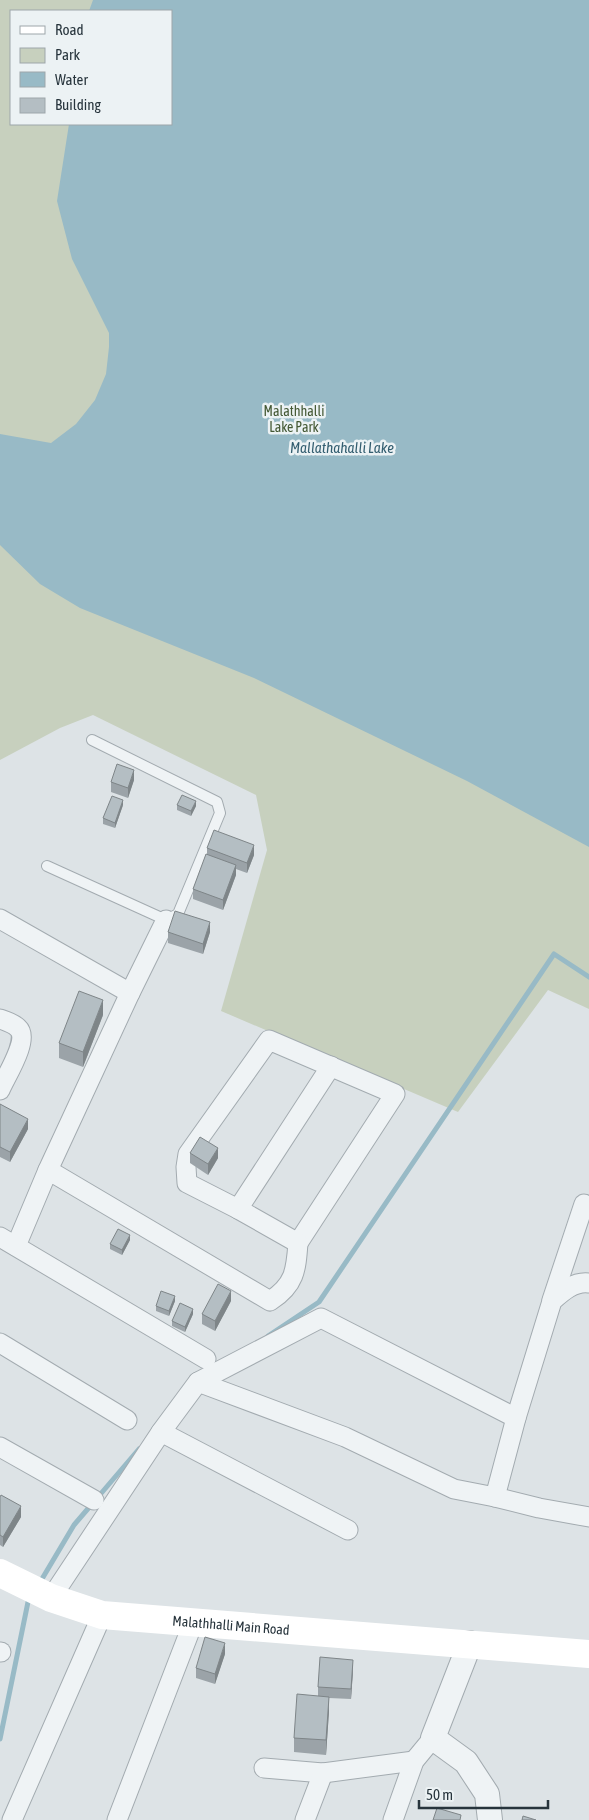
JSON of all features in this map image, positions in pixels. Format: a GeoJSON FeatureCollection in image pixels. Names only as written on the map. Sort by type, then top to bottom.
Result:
{"type":"FeatureCollection","features":[{"type":"Feature","properties":{"kind":"main road","name":"Malathhalli Main Road"},"geometry":{"type":"LineString","coordinates":[[0,1573],[43,1594],[102,1615],[589,1654]]}},
{"type":"Feature","properties":{"kind":"street"},"geometry":{"type":"LineString","coordinates":[[0,919],[130,993]]}},
{"type":"Feature","properties":{"kind":"street"},"geometry":{"type":"LineString","coordinates":[[16,1246],[48,1170],[166,920]]}},
{"type":"Feature","properties":{"kind":"street"},"geometry":{"type":"LineString","coordinates":[[0,1019],[19,1028],[23,1036],[21,1045],[0,1090]]}},
{"type":"Feature","properties":{"kind":"street"},"geometry":{"type":"LineString","coordinates":[[48,1170],[270,1301],[283,1292],[291,1280],[296,1263],[298,1243],[395,1094],[269,1040],[188,1154],[186,1166],[187,1183],[298,1243]]}},
{"type":"Feature","properties":{"kind":"street"},"geometry":{"type":"LineString","coordinates":[[238,1209],[331,1066]]}},
{"type":"Feature","properties":{"kind":"street"},"geometry":{"type":"LineString","coordinates":[[494,1497],[516,1418],[584,1204]]}},
{"type":"Feature","properties":{"kind":"street"},"geometry":{"type":"LineString","coordinates":[[0,1236],[206,1359]]}},
{"type":"Feature","properties":{"kind":"street"},"geometry":{"type":"LineString","coordinates":[[552,1301],[567,1288],[586,1282],[589,1283]]}},
{"type":"Feature","properties":{"kind":"street"},"geometry":{"type":"LineString","coordinates":[[43,1594],[198,1382],[321,1318],[516,1418]]}},
{"type":"Feature","properties":{"kind":"street"},"geometry":{"type":"LineString","coordinates":[[0,1343],[127,1420]]}},
{"type":"Feature","properties":{"kind":"street"},"geometry":{"type":"LineString","coordinates":[[198,1382],[345,1437],[454,1488],[539,1508],[589,1517]]}},
{"type":"Feature","properties":{"kind":"street"},"geometry":{"type":"LineString","coordinates":[[161,1432],[348,1530]]}},
{"type":"Feature","properties":{"kind":"street"},"geometry":{"type":"LineString","coordinates":[[0,1446],[94,1500]]}},
{"type":"Feature","properties":{"kind":"street"},"geometry":{"type":"LineString","coordinates":[[12,1820],[102,1615]]}},
{"type":"Feature","properties":{"kind":"street"},"geometry":{"type":"LineString","coordinates":[[117,1820],[193,1623]]}},
{"type":"Feature","properties":{"kind":"street"},"geometry":{"type":"LineString","coordinates":[[393,1820],[414,1761],[434,1738],[470,1643]]}},
{"type":"Feature","properties":{"kind":"street"},"geometry":{"type":"LineString","coordinates":[[434,1738],[466,1762],[486,1794],[490,1820]]}},
{"type":"Feature","properties":{"kind":"street"},"geometry":{"type":"LineString","coordinates":[[264,1768],[323,1773],[414,1761]]}},
{"type":"Feature","properties":{"kind":"street"},"geometry":{"type":"LineString","coordinates":[[305,1820],[323,1773]]}},
{"type":"Feature","properties":{"kind":"lane"},"geometry":{"type":"LineString","coordinates":[[47,866],[166,920],[178,914],[220,812],[217,802],[92,740]]}},
{"type":"Feature","properties":{"kind":"green space","name":"Mallathahalli Lake"},"geometry":{"type":"Polygon","coordinates":[[[0,0],[589,0],[589,1009],[548,990],[458,1112],[221,1011],[267,850],[256,795],[93,715],[60,728],[0,760],[0,0]]]}},
{"type":"Feature","properties":{"kind":"water","name":"Mallathahalli Lake"},"geometry":{"type":"Polygon","coordinates":[[[93,0],[589,0],[589,847],[467,781],[254,678],[80,608],[40,584],[0,545],[0,434],[51,443],[76,424],[95,400],[106,374],[109,333],[72,259],[57,201],[69,125],[172,125],[172,10],[89,10],[93,0]]]}},
{"type":"Feature","properties":{"kind":"building"},"geometry":{"type":"Polygon","coordinates":[[[117,764],[134,770],[128,788],[111,782],[117,764]]]}},
{"type":"Feature","properties":{"kind":"building"},"geometry":{"type":"Polygon","coordinates":[[[182,795],[196,801],[191,811],[177,805],[182,795]]]}},
{"type":"Feature","properties":{"kind":"building"},"geometry":{"type":"Polygon","coordinates":[[[112,796],[123,800],[115,823],[103,818],[112,796]]]}},
{"type":"Feature","properties":{"kind":"building"},"geometry":{"type":"Polygon","coordinates":[[[214,830],[254,845],[247,863],[207,848],[214,830]]]}},
{"type":"Feature","properties":{"kind":"building"},"geometry":{"type":"Polygon","coordinates":[[[206,854],[236,865],[223,900],[193,889],[206,854]]]}},
{"type":"Feature","properties":{"kind":"building"},"geometry":{"type":"Polygon","coordinates":[[[175,911],[210,922],[203,944],[168,932],[175,911]]]}},
{"type":"Feature","properties":{"kind":"building"},"geometry":{"type":"Polygon","coordinates":[[[79,991],[103,1000],[83,1052],[59,1043],[79,991]]]}},
{"type":"Feature","properties":{"kind":"building"},"geometry":{"type":"Polygon","coordinates":[[[0,1104],[28,1119],[10,1152],[0,1147],[0,1104]]]}},
{"type":"Feature","properties":{"kind":"building"},"geometry":{"type":"Polygon","coordinates":[[[200,1137],[218,1148],[208,1164],[190,1153],[200,1137]]]}},
{"type":"Feature","properties":{"kind":"building"},"geometry":{"type":"Polygon","coordinates":[[[118,1229],[130,1235],[122,1250],[110,1244],[118,1229]]]}},
{"type":"Feature","properties":{"kind":"building"},"geometry":{"type":"Polygon","coordinates":[[[218,1284],[231,1291],[215,1321],[202,1314],[218,1284]]]}},
{"type":"Feature","properties":{"kind":"building"},"geometry":{"type":"Polygon","coordinates":[[[161,1291],[175,1296],[169,1311],[156,1306],[161,1291]]]}},
{"type":"Feature","properties":{"kind":"building"},"geometry":{"type":"Polygon","coordinates":[[[180,1303],[193,1309],[185,1327],[172,1321],[180,1303]]]}},
{"type":"Feature","properties":{"kind":"building"},"geometry":{"type":"Polygon","coordinates":[[[1,1495],[21,1506],[3,1537],[0,1535],[1,1495]]]}},
{"type":"Feature","properties":{"kind":"building"},"geometry":{"type":"Polygon","coordinates":[[[205,1637],[225,1643],[215,1674],[196,1668],[205,1637]]]}},
{"type":"Feature","properties":{"kind":"building"},"geometry":{"type":"Polygon","coordinates":[[[320,1657],[353,1660],[351,1689],[318,1687],[320,1657]]]}},
{"type":"Feature","properties":{"kind":"building"},"geometry":{"type":"Polygon","coordinates":[[[297,1694],[329,1697],[326,1740],[294,1738],[297,1694]]]}},
{"type":"Feature","properties":{"kind":"building"},"geometry":{"type":"Polygon","coordinates":[[[437,1808],[461,1815],[460,1820],[433,1820],[437,1808]]]}},
{"type":"Feature","properties":{"kind":"building"},"geometry":{"type":"Polygon","coordinates":[[[523,1816],[536,1820],[522,1820],[523,1816]]]}},
{"type":"Feature","properties":{"kind":"waterway"},"geometry":{"type":"LineString","coordinates":[[268,1336],[319,1302],[554,954],[589,977]]}},
{"type":"Feature","properties":{"kind":"waterway"},"geometry":{"type":"LineString","coordinates":[[98,1497],[139,1449]]}},
{"type":"Feature","properties":{"kind":"waterway"},"geometry":{"type":"LineString","coordinates":[[39,1584],[74,1525],[92,1504]]}},
{"type":"Feature","properties":{"kind":"waterway"},"geometry":{"type":"LineString","coordinates":[[0,1739],[28,1602],[31,1598]]}},
{"type":"Feature","properties":{"kind":"park label","name":"Malathhalli Lake Park"},"geometry":{"type":"Point","coordinates":[294,420]}}]}
